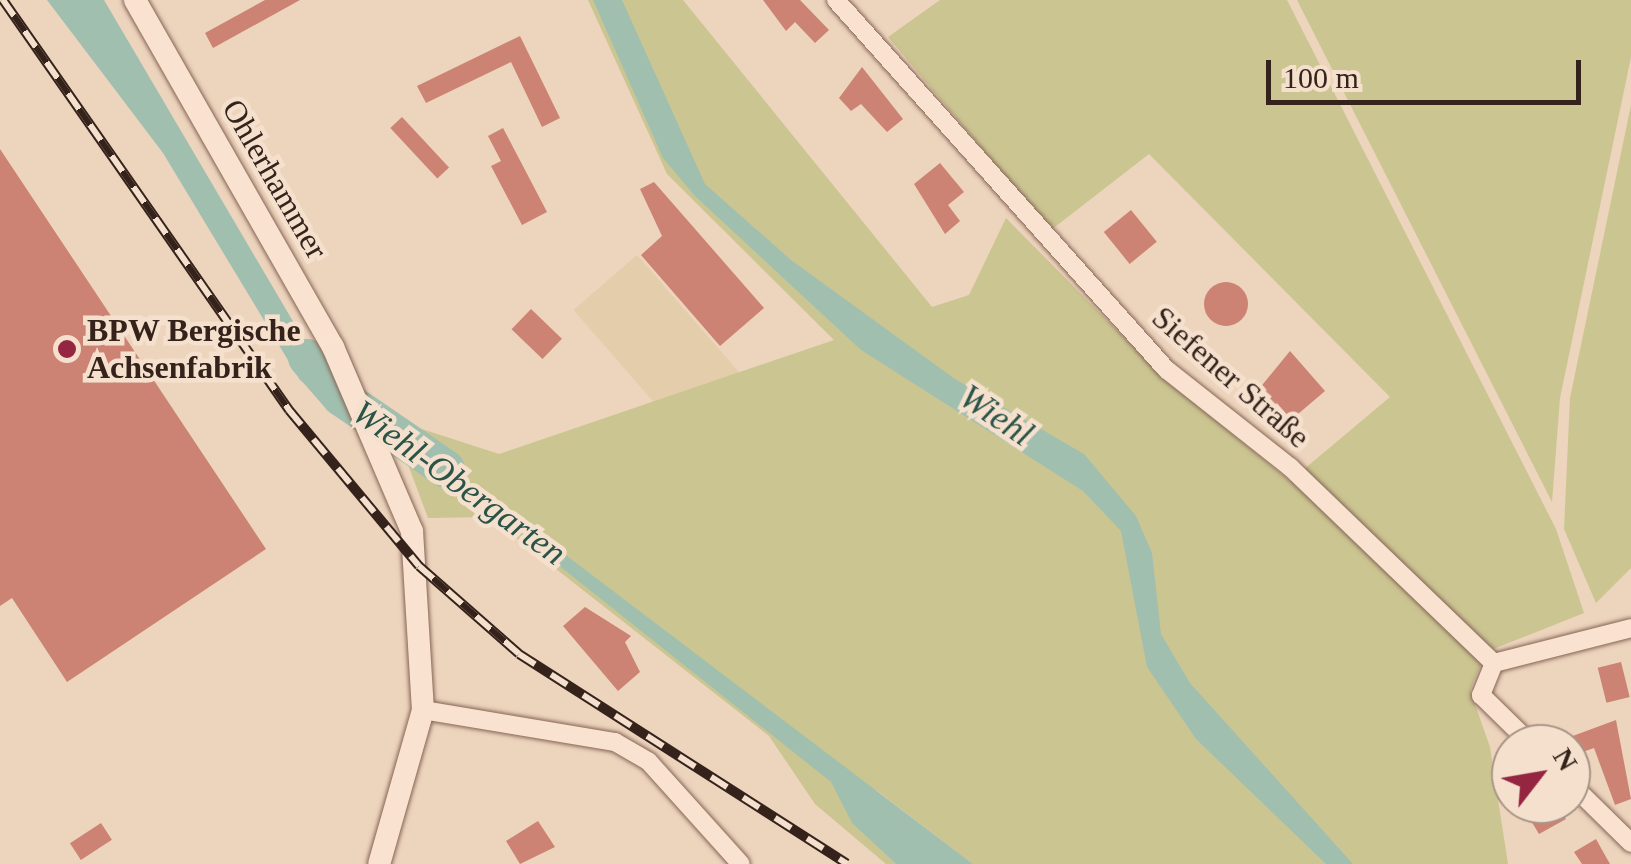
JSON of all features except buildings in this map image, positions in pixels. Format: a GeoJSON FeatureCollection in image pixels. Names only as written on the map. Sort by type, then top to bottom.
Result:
{"type":"FeatureCollection","features":[{"type":"Feature","properties":{"kind":"street","name":"Ohlerhammer"},"geometry":{"type":"LineString","coordinates":[[135,0],[356,392],[378,440],[419,566],[423,710]]}},
{"type":"Feature","properties":{"kind":"street","name":"Siefener Straße"},"geometry":{"type":"LineString","coordinates":[[836,0],[1167,370],[1290,467],[1494,662]]}},
{"type":"Feature","properties":{"kind":"street"},"geometry":{"type":"LineString","coordinates":[[1511,724],[1481,694],[1494,662],[1631,628]]}},
{"type":"Feature","properties":{"kind":"street"},"geometry":{"type":"LineString","coordinates":[[379,864],[423,710],[615,742],[649,762],[741,864]]}},
{"type":"Feature","properties":{"kind":"street"},"geometry":{"type":"LineString","coordinates":[[1591,804],[1631,844]]}},
{"type":"Feature","properties":{"kind":"shaded area"},"geometry":{"type":"Polygon","coordinates":[[[588,0],[683,0],[932,307],[969,295],[1006,218],[1166,380],[1290,481],[1390,397],[1149,154],[1051,230],[888,37],[940,0],[1287,0],[1556,529],[1584,613],[1486,652],[1470,690],[1490,747],[1491,824],[1502,824],[1508,864],[973,864],[876,790],[853,823],[896,864],[886,864],[815,804],[769,736],[490,517],[428,518],[391,419],[499,454],[834,340],[667,174],[588,0]]]}},
{"type":"Feature","properties":{"kind":"shaded area"},"geometry":{"type":"Polygon","coordinates":[[[1297,0],[1631,0],[1631,57],[1560,398],[1552,502],[1297,0]]]}},
{"type":"Feature","properties":{"kind":"shaded area"},"geometry":{"type":"Polygon","coordinates":[[[1631,105],[1631,568],[1596,603],[1564,529],[1570,398],[1631,105]]]}},
{"type":"Feature","properties":{"kind":"shaded area"},"geometry":{"type":"Polygon","coordinates":[[[637,255],[773,412],[710,467],[574,310],[637,255]]]}},
{"type":"Feature","properties":{"kind":"water"},"geometry":{"type":"Polygon","coordinates":[[[47,0],[104,0],[351,420],[300,380],[163,153],[47,0]]]}},
{"type":"Feature","properties":{"kind":"water","name":"Wiehl"},"geometry":{"type":"Polygon","coordinates":[[[593,0],[622,0],[705,184],[791,260],[955,379],[1084,454],[1136,516],[1152,553],[1161,634],[1190,683],[1353,864],[1326,864],[1196,739],[1147,667],[1121,531],[1083,491],[861,350],[695,196],[663,158],[593,0]]]}},
{"type":"Feature","properties":{"kind":"water"},"geometry":{"type":"Polygon","coordinates":[[[391,419],[973,864],[896,864],[852,823],[831,782],[503,521],[407,457],[391,419]]]}},
{"type":"Feature","properties":{"kind":"waterway","name":"Wiehl-Obergarten"},"geometry":{"type":"LineString","coordinates":[[307,358],[341,397],[446,469]]}},
{"type":"Feature","properties":{"kind":"railway"},"geometry":{"type":"LineString","coordinates":[[3,0],[289,410],[419,566],[519,654],[847,864]]}},
{"type":"Feature","properties":{"kind":"place","name":"BPW Bergische Achsenfabrik"},"geometry":{"type":"Point","coordinates":[67,349]}}]}
